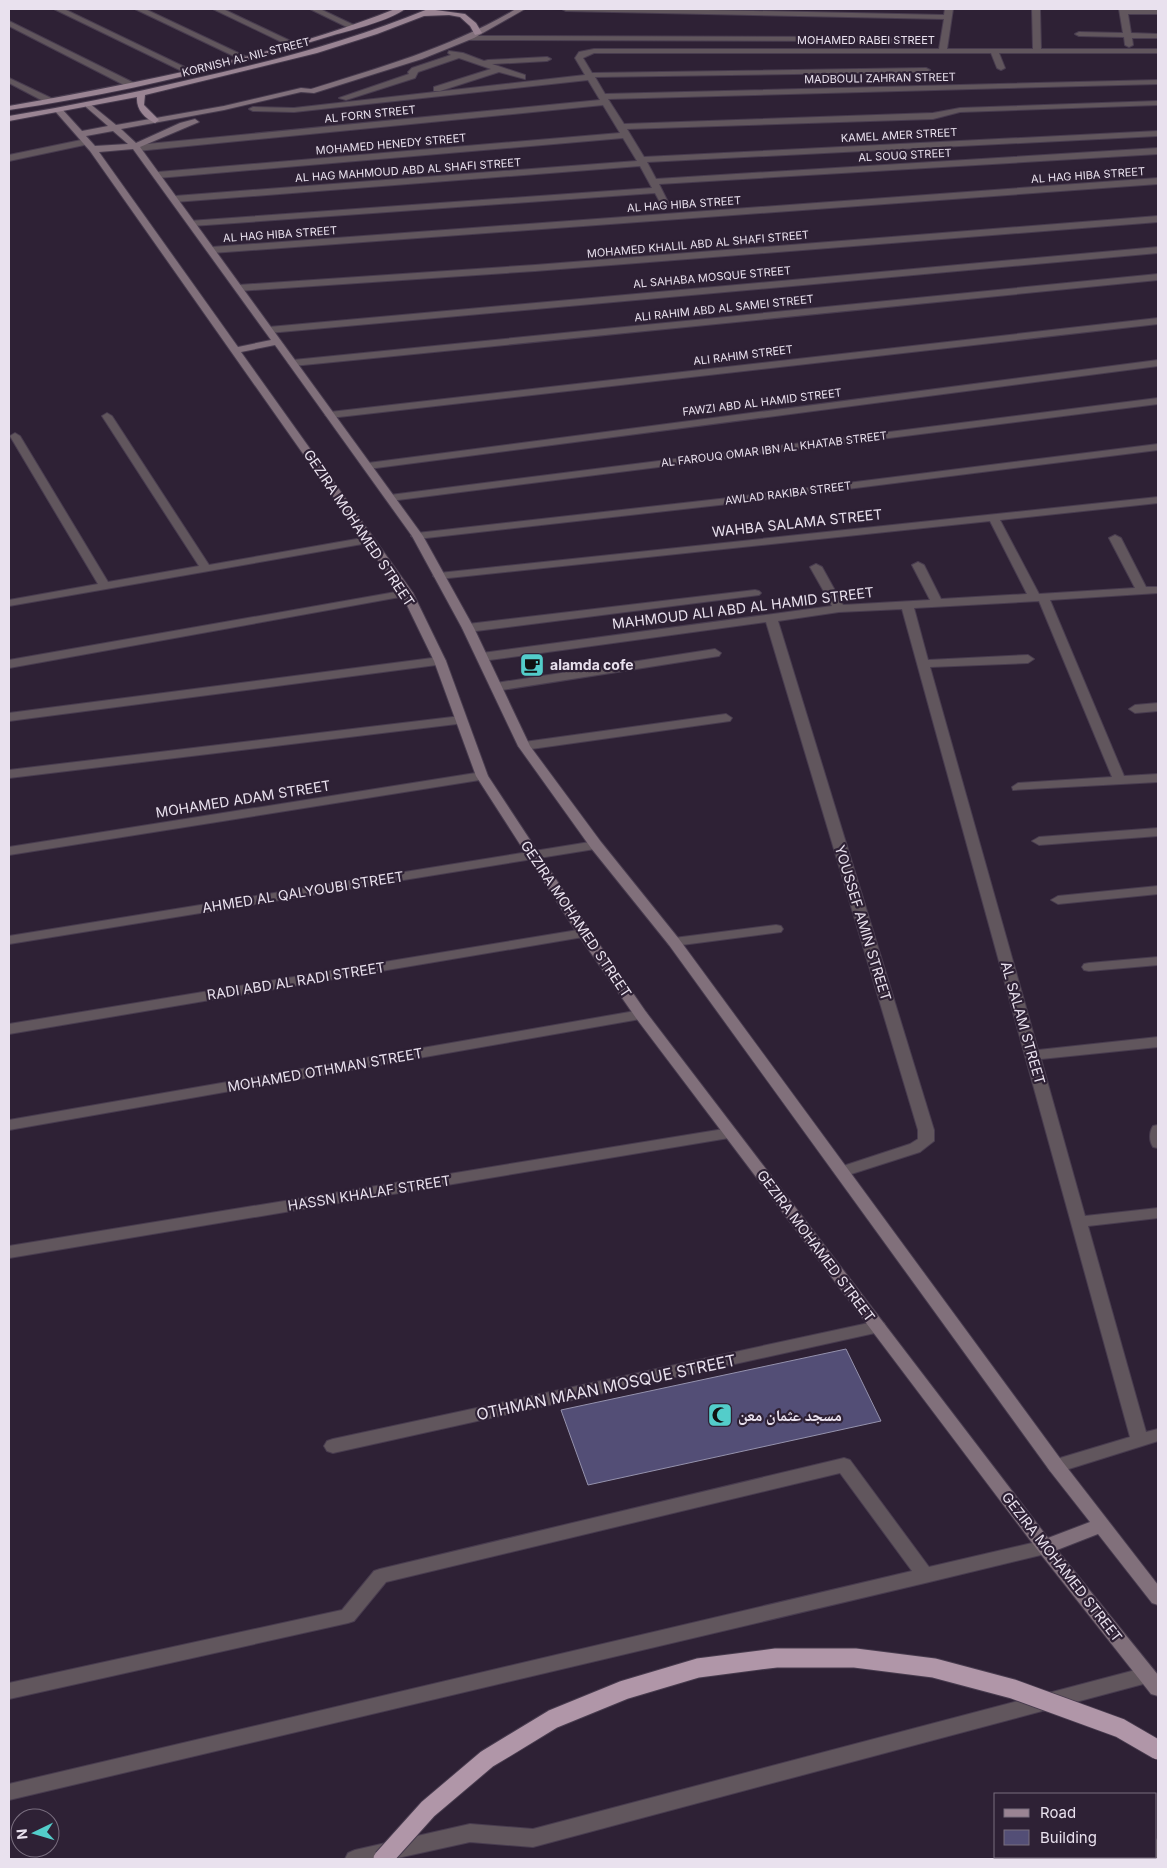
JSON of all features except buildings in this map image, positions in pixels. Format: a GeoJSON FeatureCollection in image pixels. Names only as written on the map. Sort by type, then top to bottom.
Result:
{"type":"FeatureCollection","features":[{"type":"Feature","properties":{"kind":"highway"},"geometry":{"type":"LineString","coordinates":[[383,1859],[428,1809],[487,1759],[553,1719],[624,1690],[698,1668],[776,1658],[855,1658],[934,1668],[1013,1689],[1120,1728],[1158,1750]]}},
{"type":"Feature","properties":{"kind":"main road","name":"KORNISH AL NIL STREET"},"geometry":{"type":"LineString","coordinates":[[55,106],[131,85],[246,58],[354,27],[401,9]]}},
{"type":"Feature","properties":{"kind":"main road","name":"KORNISH AL NIL STREET"},"geometry":{"type":"LineString","coordinates":[[55,106],[90,105],[285,60],[353,40],[434,9]]}},
{"type":"Feature","properties":{"kind":"main road"},"geometry":{"type":"LineString","coordinates":[[86,142],[115,127],[224,108],[300,90],[311,91],[442,49],[469,38],[521,9]]}},
{"type":"Feature","properties":{"kind":"main road"},"geometry":{"type":"LineString","coordinates":[[421,14],[455,13],[467,16],[473,20],[478,33]]}},
{"type":"Feature","properties":{"kind":"main road"},"geometry":{"type":"LineString","coordinates":[[86,142],[118,148],[135,147],[183,124],[309,96],[313,94],[311,91]]}},
{"type":"Feature","properties":{"kind":"main road"},"geometry":{"type":"LineString","coordinates":[[140,94],[140,105],[148,115],[156,120]]}},
{"type":"Feature","properties":{"kind":"main road"},"geometry":{"type":"LineString","coordinates":[[90,105],[135,147],[158,175],[417,536],[468,628],[524,746],[596,845],[674,942],[1056,1466],[1157,1594]]}},
{"type":"Feature","properties":{"kind":"main road"},"geometry":{"type":"LineString","coordinates":[[9,108],[55,106]]}},
{"type":"Feature","properties":{"kind":"main road"},"geometry":{"type":"LineString","coordinates":[[9,119],[55,106]]}},
{"type":"Feature","properties":{"kind":"main road","name":"GEZIRA MOHAMED STREET"},"geometry":{"type":"LineString","coordinates":[[55,106],[86,142],[407,594],[440,662],[482,776],[584,933],[641,1015],[1045,1547],[1153,1682]]}},
{"type":"Feature","properties":{"kind":"main road"},"geometry":{"type":"LineString","coordinates":[[235,350],[277,342]]}},
{"type":"Feature","properties":{"kind":"main road"},"geometry":{"type":"LineString","coordinates":[[1045,1547],[1102,1526]]}},
{"type":"Feature","properties":{"kind":"street"},"geometry":{"type":"LineString","coordinates":[[58,9],[191,72]]}},
{"type":"Feature","properties":{"kind":"street"},"geometry":{"type":"LineString","coordinates":[[140,9],[246,58]]}},
{"type":"Feature","properties":{"kind":"street"},"geometry":{"type":"LineString","coordinates":[[217,9],[295,44]]}},
{"type":"Feature","properties":{"kind":"street"},"geometry":{"type":"LineString","coordinates":[[314,9],[354,27]]}},
{"type":"Feature","properties":{"kind":"street"},"geometry":{"type":"LineString","coordinates":[[566,9],[948,13],[943,51]]}},
{"type":"Feature","properties":{"kind":"street"},"geometry":{"type":"LineString","coordinates":[[1036,9],[1038,51]]}},
{"type":"Feature","properties":{"kind":"street"},"geometry":{"type":"LineString","coordinates":[[1130,51],[1123,10],[1158,12]]}},
{"type":"Feature","properties":{"kind":"street"},"geometry":{"type":"LineString","coordinates":[[9,23],[131,85]]}},
{"type":"Feature","properties":{"kind":"street"},"geometry":{"type":"LineString","coordinates":[[1079,34],[1158,36]]}},
{"type":"Feature","properties":{"kind":"street","name":"MOHAMED RABEI STREET"},"geometry":{"type":"LineString","coordinates":[[469,38],[859,39],[902,41]]}},
{"type":"Feature","properties":{"kind":"street"},"geometry":{"type":"LineString","coordinates":[[859,39],[861,51]]}},
{"type":"Feature","properties":{"kind":"street"},"geometry":{"type":"LineString","coordinates":[[442,49],[522,77]]}},
{"type":"Feature","properties":{"kind":"street","name":"MOHAMED RABEI STREET"},"geometry":{"type":"LineString","coordinates":[[590,76],[579,56],[594,51],[1158,50]]}},
{"type":"Feature","properties":{"kind":"street"},"geometry":{"type":"LineString","coordinates":[[994,51],[1001,68]]}},
{"type":"Feature","properties":{"kind":"street"},"geometry":{"type":"LineString","coordinates":[[343,98],[407,78],[414,75],[412,72],[415,70],[460,55]]}},
{"type":"Feature","properties":{"kind":"street"},"geometry":{"type":"LineString","coordinates":[[479,62],[547,59]]}},
{"type":"Feature","properties":{"kind":"street"},"geometry":{"type":"LineString","coordinates":[[386,68],[407,78]]}},
{"type":"Feature","properties":{"kind":"street"},"geometry":{"type":"LineString","coordinates":[[437,89],[500,70]]}},
{"type":"Feature","properties":{"kind":"street"},"geometry":{"type":"LineString","coordinates":[[254,109],[300,109],[590,76],[926,70]]}},
{"type":"Feature","properties":{"kind":"street"},"geometry":{"type":"LineString","coordinates":[[590,76],[642,161],[665,204]]}},
{"type":"Feature","properties":{"kind":"street"},"geometry":{"type":"LineString","coordinates":[[9,80],[55,106]]}},
{"type":"Feature","properties":{"kind":"street","name":"MADBOULI ZAHRAN STREET"},"geometry":{"type":"LineString","coordinates":[[604,99],[1158,82]]}},
{"type":"Feature","properties":{"kind":"street","name":"AL FORN STREET"},"geometry":{"type":"LineString","coordinates":[[135,147],[604,99]]}},
{"type":"Feature","properties":{"kind":"street","name":"MOHAMED HENEDY STREET"},"geometry":{"type":"LineString","coordinates":[[158,175],[624,131],[933,116],[960,110],[1158,103]]}},
{"type":"Feature","properties":{"kind":"street","name":"KAMEL AMER STREET"},"geometry":{"type":"LineString","coordinates":[[642,161],[1158,133]]}},
{"type":"Feature","properties":{"kind":"street"},"geometry":{"type":"LineString","coordinates":[[9,149],[86,142]]}},
{"type":"Feature","properties":{"kind":"street"},"geometry":{"type":"LineString","coordinates":[[9,158],[86,142]]}},
{"type":"Feature","properties":{"kind":"street","name":"AL SOUQ STREET"},"geometry":{"type":"LineString","coordinates":[[192,223],[656,186],[1158,151]]}},
{"type":"Feature","properties":{"kind":"street","name":"AL HAG MAHMOUD ABD AL SHAFI STREET"},"geometry":{"type":"LineString","coordinates":[[175,199],[642,161]]}},
{"type":"Feature","properties":{"kind":"street","name":"AL HAG HIBA STREET"},"geometry":{"type":"LineString","coordinates":[[212,250],[1158,181]]}},
{"type":"Feature","properties":{"kind":"street","name":"MOHAMED KHALIL ABD AL SHAFI STREET"},"geometry":{"type":"LineString","coordinates":[[239,288],[525,269],[1158,219]]}},
{"type":"Feature","properties":{"kind":"street","name":"AL SAHABA MOSQUE STREET"},"geometry":{"type":"LineString","coordinates":[[269,330],[1158,250]]}},
{"type":"Feature","properties":{"kind":"street","name":"ALI RAHIM ABD AL SAMEI STREET"},"geometry":{"type":"LineString","coordinates":[[293,363],[1158,277]]}},
{"type":"Feature","properties":{"kind":"street","name":"ALI RAHIM STREET"},"geometry":{"type":"LineString","coordinates":[[330,415],[1158,321]]}},
{"type":"Feature","properties":{"kind":"street","name":"FAWZI ABD AL HAMID STREET"},"geometry":{"type":"LineString","coordinates":[[368,466],[1158,363]]}},
{"type":"Feature","properties":{"kind":"street","name":"AL FAROUQ OMAR IBN AL KHATAB STREET"},"geometry":{"type":"LineString","coordinates":[[390,498],[1158,401]]}},
{"type":"Feature","properties":{"kind":"street"},"geometry":{"type":"LineString","coordinates":[[106,416],[206,568]]}},
{"type":"Feature","properties":{"kind":"street"},"geometry":{"type":"LineString","coordinates":[[15,436],[105,586]]}},
{"type":"Feature","properties":{"kind":"street","name":"AWLAD RAKIBA STREET"},"geometry":{"type":"LineString","coordinates":[[417,536],[738,500],[1158,447]]}},
{"type":"Feature","properties":{"kind":"street","name":"WAHBA SALAMA STREET"},"geometry":{"type":"LineString","coordinates":[[439,576],[1158,500]]}},
{"type":"Feature","properties":{"kind":"street"},"geometry":{"type":"LineString","coordinates":[[993,517],[1039,597],[1120,781]]}},
{"type":"Feature","properties":{"kind":"street"},"geometry":{"type":"LineString","coordinates":[[1115,538],[1142,591]]}},
{"type":"Feature","properties":{"kind":"street"},"geometry":{"type":"LineString","coordinates":[[9,603],[368,540]]}},
{"type":"Feature","properties":{"kind":"street"},"geometry":{"type":"LineString","coordinates":[[918,565],[937,603]]}},
{"type":"Feature","properties":{"kind":"street"},"geometry":{"type":"LineString","coordinates":[[816,567],[839,609]]}},
{"type":"Feature","properties":{"kind":"street","name":"MAHMOUD ALI ABD AL HAMID STREET"},"geometry":{"type":"LineString","coordinates":[[482,657],[839,609],[1158,590]]}},
{"type":"Feature","properties":{"kind":"street"},"geometry":{"type":"LineString","coordinates":[[468,628],[755,593]]}},
{"type":"Feature","properties":{"kind":"street"},"geometry":{"type":"LineString","coordinates":[[9,664],[407,594]]}},
{"type":"Feature","properties":{"kind":"street","name":"AL SALAM STREET"},"geometry":{"type":"LineString","coordinates":[[907,605],[1140,1441]]}},
{"type":"Feature","properties":{"kind":"street","name":"YOUSSEF AMIN STREET"},"geometry":{"type":"LineString","coordinates":[[771,618],[926,1130],[926,1141],[916,1148],[842,1172]]}},
{"type":"Feature","properties":{"kind":"street"},"geometry":{"type":"LineString","coordinates":[[496,687],[715,653]]}},
{"type":"Feature","properties":{"kind":"street"},"geometry":{"type":"LineString","coordinates":[[923,664],[1028,659]]}},
{"type":"Feature","properties":{"kind":"street"},"geometry":{"type":"LineString","coordinates":[[9,717],[440,662]]}},
{"type":"Feature","properties":{"kind":"street"},"geometry":{"type":"LineString","coordinates":[[1135,708],[1158,707]]}},
{"type":"Feature","properties":{"kind":"street"},"geometry":{"type":"LineString","coordinates":[[524,746],[726,718]]}},
{"type":"Feature","properties":{"kind":"street"},"geometry":{"type":"LineString","coordinates":[[9,774],[461,720]]}},
{"type":"Feature","properties":{"kind":"street","name":"MOHAMED ADAM STREET"},"geometry":{"type":"LineString","coordinates":[[9,852],[482,776]]}},
{"type":"Feature","properties":{"kind":"street"},"geometry":{"type":"LineString","coordinates":[[1018,787],[1158,778]]}},
{"type":"Feature","properties":{"kind":"street"},"geometry":{"type":"LineString","coordinates":[[1039,841],[1158,832]]}},
{"type":"Feature","properties":{"kind":"street","name":"AHMED AL QALYOUBI STREET"},"geometry":{"type":"LineString","coordinates":[[9,940],[596,845]]}},
{"type":"Feature","properties":{"kind":"street"},"geometry":{"type":"LineString","coordinates":[[1058,900],[1158,890]]}},
{"type":"Feature","properties":{"kind":"street"},"geometry":{"type":"LineString","coordinates":[[674,942],[776,929]]}},
{"type":"Feature","properties":{"kind":"street","name":"RADI ABD AL RADI STREET"},"geometry":{"type":"LineString","coordinates":[[9,1029],[584,933]]}},
{"type":"Feature","properties":{"kind":"street"},"geometry":{"type":"LineString","coordinates":[[1089,967],[1158,961]]}},
{"type":"Feature","properties":{"kind":"street","name":"MOHAMED OTHMAN STREET"},"geometry":{"type":"LineString","coordinates":[[9,1125],[641,1015]]}},
{"type":"Feature","properties":{"kind":"street"},"geometry":{"type":"LineString","coordinates":[[1032,1055],[1158,1042]]}},
{"type":"Feature","properties":{"kind":"street"},"geometry":{"type":"LineString","coordinates":[[1158,1130],[1158,1143]]}},
{"type":"Feature","properties":{"kind":"street","name":"HASSN KHALAF STREET"},"geometry":{"type":"LineString","coordinates":[[9,1252],[730,1133]]}},
{"type":"Feature","properties":{"kind":"street"},"geometry":{"type":"LineString","coordinates":[[1079,1222],[1158,1213]]}},
{"type":"Feature","properties":{"kind":"street","name":"OTHMAN MAAN MOSQUE STREET"},"geometry":{"type":"LineString","coordinates":[[333,1446],[878,1327]]}},
{"type":"Feature","properties":{"kind":"street"},"geometry":{"type":"LineString","coordinates":[[1056,1466],[1158,1435]]}},
{"type":"Feature","properties":{"kind":"street"},"geometry":{"type":"LineString","coordinates":[[9,1691],[348,1616],[380,1576],[844,1466],[925,1576]]}},
{"type":"Feature","properties":{"kind":"street"},"geometry":{"type":"LineString","coordinates":[[9,1792],[1045,1547]]}},
{"type":"Feature","properties":{"kind":"street"},"geometry":{"type":"LineString","coordinates":[[355,1859],[470,1833],[533,1838],[1153,1682]]}},
{"type":"Feature","properties":{"kind":"place","name":"alamda cofe"},"geometry":{"type":"Point","coordinates":[532,665]}},
{"type":"Feature","properties":{"kind":"place","name":"مسجد عثمان معن"},"geometry":{"type":"Point","coordinates":[720,1415]}}]}
